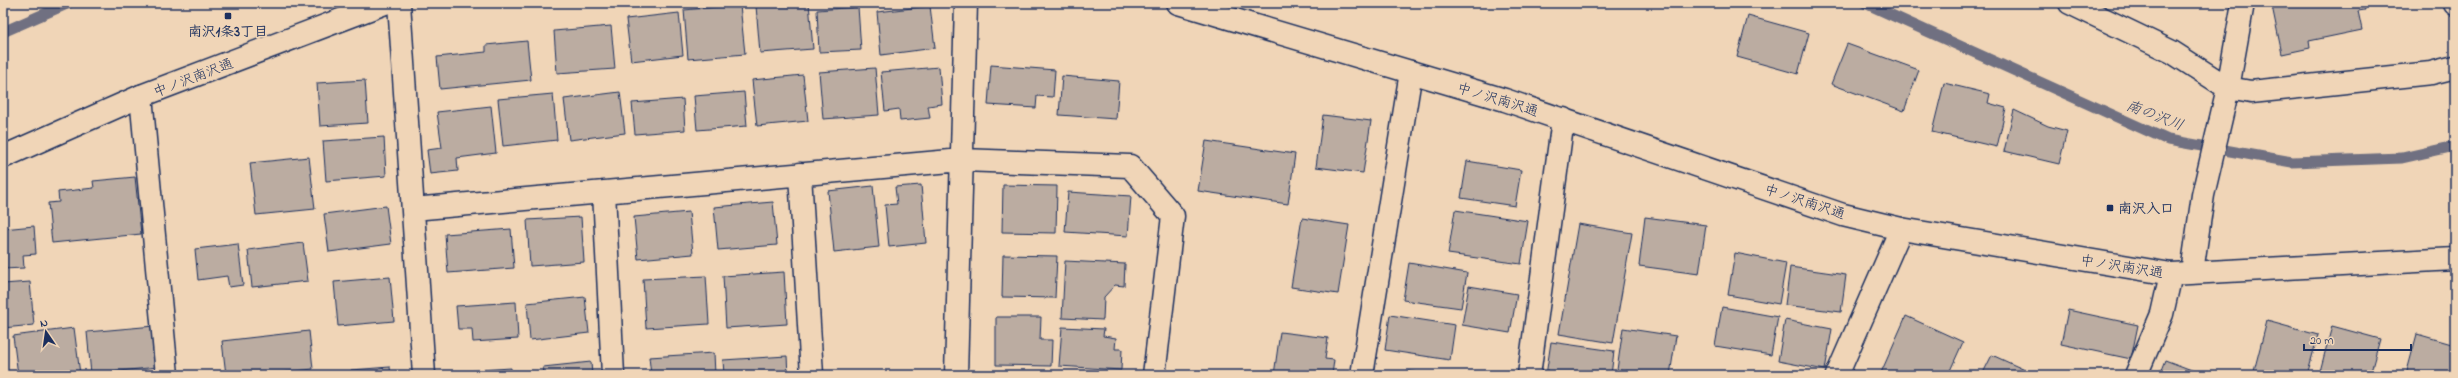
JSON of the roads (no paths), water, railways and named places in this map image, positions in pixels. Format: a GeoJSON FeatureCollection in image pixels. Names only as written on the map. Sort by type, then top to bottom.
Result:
{"type":"FeatureCollection","features":[{"type":"Feature","properties":{"kind":"street","name":"中ノ沢南沢通"},"geometry":{"type":"LineString","coordinates":[[3,157],[142,96],[385,3]]}},
{"type":"Feature","properties":{"kind":"street"},"geometry":{"type":"LineString","coordinates":[[399,3],[424,375]]}},
{"type":"Feature","properties":{"kind":"street"},"geometry":{"type":"LineString","coordinates":[[956,375],[966,3]]}},
{"type":"Feature","properties":{"kind":"street","name":"中ノ沢南沢通"},"geometry":{"type":"LineString","coordinates":[[1178,3],[1563,119],[1843,214],[1901,229],[2182,273],[2455,259]]}},
{"type":"Feature","properties":{"kind":"street"},"geometry":{"type":"LineString","coordinates":[[2070,3],[2172,52],[2225,96],[2431,73],[2455,67]]}},
{"type":"Feature","properties":{"kind":"street"},"geometry":{"type":"LineString","coordinates":[[2136,375],[2162,314],[2182,273],[2203,195],[2225,96],[2243,3]]}},
{"type":"Feature","properties":{"kind":"street"},"geometry":{"type":"LineString","coordinates":[[1362,375],[1411,72]]}},
{"type":"Feature","properties":{"kind":"street"},"geometry":{"type":"LineString","coordinates":[[142,96],[167,375]]}},
{"type":"Feature","properties":{"kind":"street"},"geometry":{"type":"LineString","coordinates":[[1529,375],[1563,119]]}},
{"type":"Feature","properties":{"kind":"street"},"geometry":{"type":"LineString","coordinates":[[413,209],[962,160],[1130,166],[1173,216],[1154,375]]}},
{"type":"Feature","properties":{"kind":"street"},"geometry":{"type":"LineString","coordinates":[[800,174],[812,375]]}},
{"type":"Feature","properties":{"kind":"street"},"geometry":{"type":"LineString","coordinates":[[604,192],[613,375]]}},
{"type":"Feature","properties":{"kind":"street"},"geometry":{"type":"LineString","coordinates":[[1837,375],[1901,229]]}},
{"type":"Feature","properties":{"kind":"waterway","name":"南の沢川"},"geometry":{"type":"LineString","coordinates":[[3,32],[69,3]]}},
{"type":"Feature","properties":{"kind":"waterway","name":"南の沢川"},"geometry":{"type":"LineString","coordinates":[[1865,3],[2168,140],[2292,162],[2402,158],[2455,146]]}},
{"type":"Feature","properties":{"kind":"place","name":"南沢1条3丁目"},"geometry":{"type":"Point","coordinates":[228,16]}},
{"type":"Feature","properties":{"kind":"place","name":"南沢入口"},"geometry":{"type":"Point","coordinates":[2110,208]}}]}
